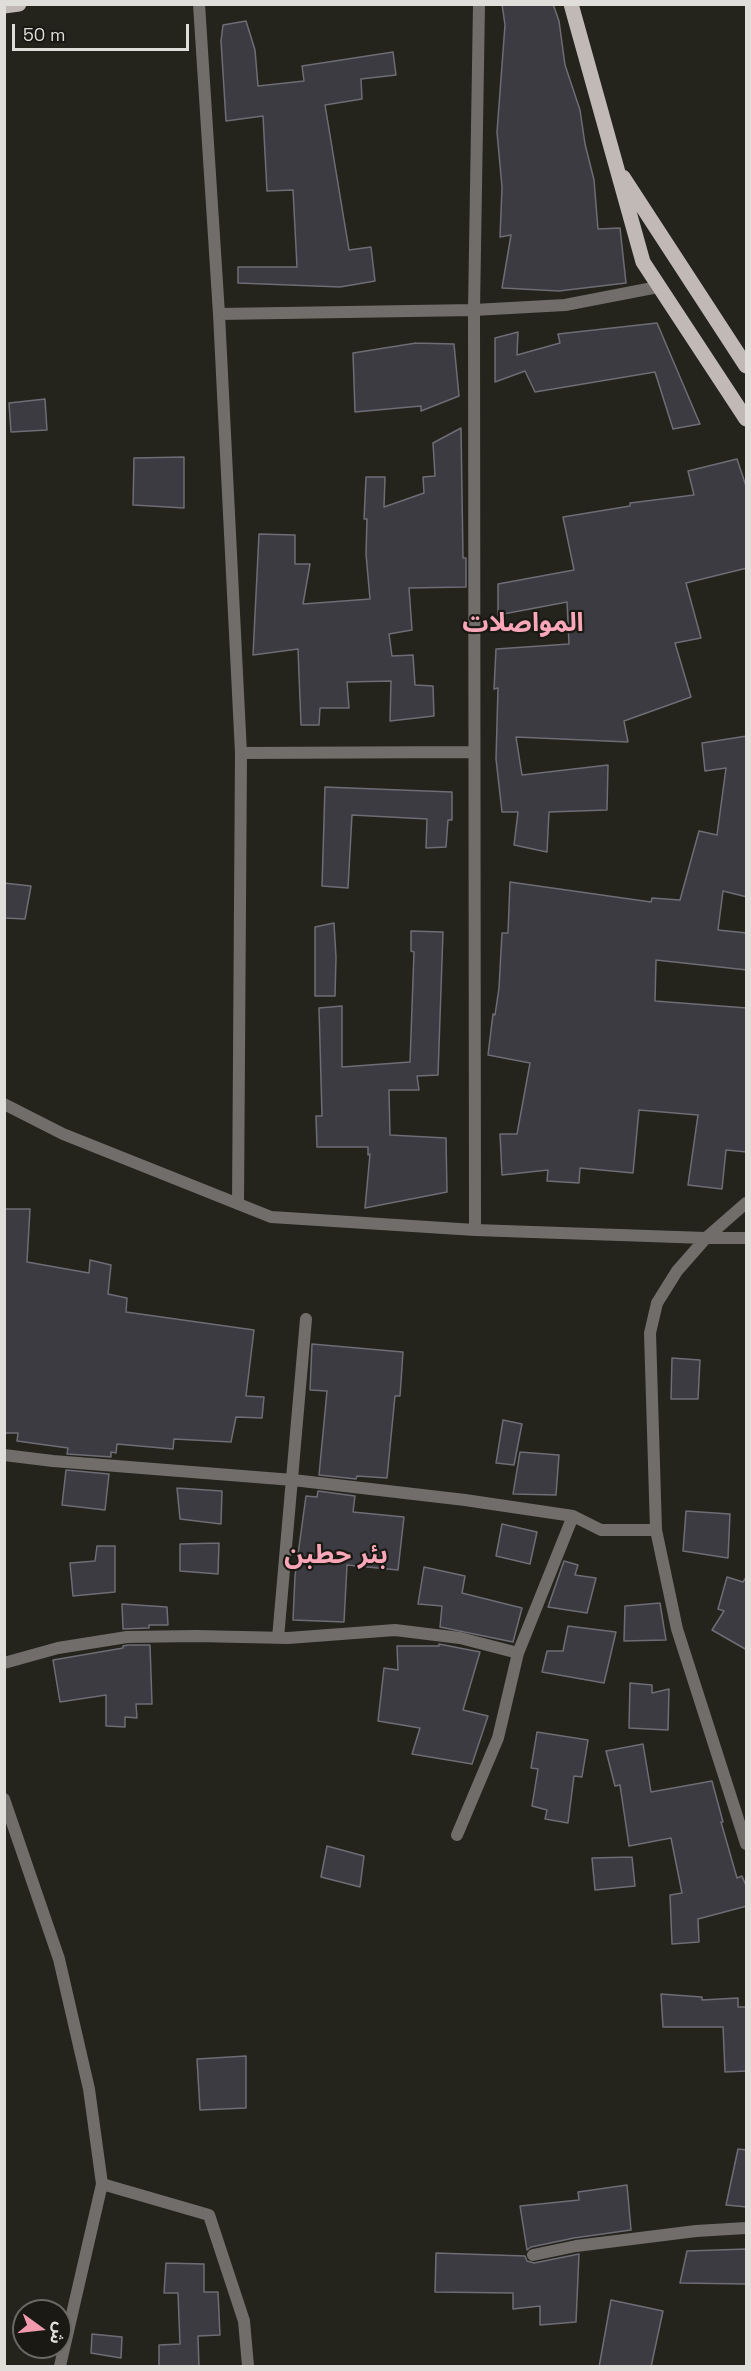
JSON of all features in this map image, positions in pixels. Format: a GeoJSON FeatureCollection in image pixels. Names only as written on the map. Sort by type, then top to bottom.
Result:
{"type":"FeatureCollection","features":[{"type":"Feature","properties":{"kind":"main road"},"geometry":{"type":"LineString","coordinates":[[4,6],[19,4]]}},
{"type":"Feature","properties":{"kind":"main road"},"geometry":{"type":"LineString","coordinates":[[571,4],[643,262],[747,419]]}},
{"type":"Feature","properties":{"kind":"main road"},"geometry":{"type":"LineString","coordinates":[[615,165],[747,366]]}},
{"type":"Feature","properties":{"kind":"street"},"geometry":{"type":"LineString","coordinates":[[199,4],[219,314],[241,753],[238,1204]]}},
{"type":"Feature","properties":{"kind":"street"},"geometry":{"type":"LineString","coordinates":[[475,1230],[474,310],[480,4]]}},
{"type":"Feature","properties":{"kind":"street"},"geometry":{"type":"LineString","coordinates":[[219,314],[474,310],[565,305],[658,287]]}},
{"type":"Feature","properties":{"kind":"street"},"geometry":{"type":"LineString","coordinates":[[241,753],[474,752]]}},
{"type":"Feature","properties":{"kind":"street"},"geometry":{"type":"LineString","coordinates":[[4,1104],[63,1134],[270,1217],[475,1230],[747,1238]]}},
{"type":"Feature","properties":{"kind":"street"},"geometry":{"type":"LineString","coordinates":[[747,1203],[706,1238],[677,1271],[657,1303],[650,1333],[656,1530],[677,1629],[747,1844]]}},
{"type":"Feature","properties":{"kind":"street"},"geometry":{"type":"LineString","coordinates":[[278,1638],[306,1319]]}},
{"type":"Feature","properties":{"kind":"street"},"geometry":{"type":"LineString","coordinates":[[4,1455],[293,1480],[465,1500],[573,1516],[601,1530],[656,1530]]}},
{"type":"Feature","properties":{"kind":"street"},"geometry":{"type":"LineString","coordinates":[[458,1834],[498,1738],[518,1653],[573,1516]]}},
{"type":"Feature","properties":{"kind":"street"},"geometry":{"type":"LineString","coordinates":[[4,1663],[58,1648],[127,1637],[278,1638],[395,1630],[460,1638],[518,1653]]}},
{"type":"Feature","properties":{"kind":"street"},"geometry":{"type":"LineString","coordinates":[[4,1799],[59,1959],[89,2089],[102,2184],[60,2367]]}},
{"type":"Feature","properties":{"kind":"street"},"geometry":{"type":"LineString","coordinates":[[102,2184],[210,2215],[244,2321],[248,2367]]}},
{"type":"Feature","properties":{"kind":"street"},"geometry":{"type":"LineString","coordinates":[[533,2255],[620,2240],[696,2231],[747,2228]]}},
{"type":"Feature","properties":{"kind":"building"},"geometry":{"type":"Polygon","coordinates":[[[502,4],[553,4],[559,21],[565,65],[580,110],[594,180],[598,229],[620,228],[626,283],[559,291],[502,288],[511,235],[500,237],[502,187],[497,132],[505,25],[502,4]]]}},
{"type":"Feature","properties":{"kind":"building"},"geometry":{"type":"Polygon","coordinates":[[[246,21],[255,50],[258,86],[304,81],[302,66],[393,52],[396,75],[361,79],[362,99],[325,105],[349,250],[371,247],[375,281],[340,287],[238,283],[238,267],[297,267],[293,190],[267,191],[263,116],[226,121],[221,41],[223,25],[246,21]]]}},
{"type":"Feature","properties":{"kind":"building"},"geometry":{"type":"Polygon","coordinates":[[[657,323],[700,424],[673,429],[655,372],[535,392],[525,371],[495,382],[495,338],[518,332],[517,355],[560,343],[558,334],[657,323]]]}},
{"type":"Feature","properties":{"kind":"building"},"geometry":{"type":"Polygon","coordinates":[[[416,343],[454,344],[459,396],[421,411],[421,406],[355,412],[353,353],[416,343]]]}},
{"type":"Feature","properties":{"kind":"building"},"geometry":{"type":"Polygon","coordinates":[[[45,399],[47,430],[11,432],[9,403],[45,399]]]}},
{"type":"Feature","properties":{"kind":"building"},"geometry":{"type":"Polygon","coordinates":[[[461,428],[463,558],[466,558],[466,587],[409,588],[412,630],[389,634],[392,656],[413,655],[415,685],[433,686],[434,716],[390,721],[391,681],[347,682],[349,708],[320,708],[319,725],[301,725],[298,649],[253,655],[259,534],[295,535],[295,564],[310,564],[303,604],[370,599],[366,554],[367,519],[364,519],[366,477],[385,477],[384,507],[424,493],[423,477],[435,476],[433,443],[461,428]]]}},
{"type":"Feature","properties":{"kind":"building"},"geometry":{"type":"Polygon","coordinates":[[[184,457],[184,508],[133,505],[134,458],[184,457]]]}},
{"type":"Feature","properties":{"kind":"building"},"geometry":{"type":"Polygon","coordinates":[[[737,459],[747,489],[747,568],[686,583],[701,638],[675,643],[691,697],[624,721],[628,742],[516,737],[522,775],[608,765],[607,810],[549,812],[547,852],[514,845],[518,812],[502,812],[496,759],[498,688],[494,689],[496,649],[569,644],[567,602],[498,615],[498,584],[574,570],[563,517],[630,506],[630,503],[694,495],[688,471],[737,459]]]}},
{"type":"Feature","properties":{"kind":"building"},"geometry":{"type":"Polygon","coordinates":[[[747,736],[747,897],[723,891],[718,930],[747,933],[747,970],[656,960],[655,1001],[747,1008],[747,1152],[726,1150],[722,1189],[688,1185],[698,1115],[639,1110],[633,1173],[580,1168],[579,1183],[547,1181],[548,1170],[502,1175],[500,1134],[517,1134],[530,1063],[488,1055],[499,988],[502,933],[508,933],[510,882],[651,902],[652,898],[680,900],[699,831],[717,835],[726,768],[705,771],[702,743],[747,736]]]}},
{"type":"Feature","properties":{"kind":"building"},"geometry":{"type":"Polygon","coordinates":[[[325,787],[452,792],[452,820],[448,820],[446,847],[426,848],[427,819],[352,815],[348,888],[322,886],[325,787]]]}},
{"type":"Feature","properties":{"kind":"building"},"geometry":{"type":"Polygon","coordinates":[[[4,883],[31,886],[25,919],[4,918],[4,883]]]}},
{"type":"Feature","properties":{"kind":"building"},"geometry":{"type":"Polygon","coordinates":[[[334,923],[335,996],[315,996],[315,927],[334,923]]]}},
{"type":"Feature","properties":{"kind":"building"},"geometry":{"type":"Polygon","coordinates":[[[411,931],[443,932],[438,1075],[417,1076],[419,1090],[389,1090],[390,1135],[446,1138],[447,1192],[365,1208],[370,1154],[368,1155],[368,1147],[317,1147],[316,1116],[322,1116],[319,1008],[342,1006],[342,1067],[410,1062],[414,952],[411,951],[411,931]]]}},
{"type":"Feature","properties":{"kind":"building"},"geometry":{"type":"Polygon","coordinates":[[[4,1209],[30,1209],[27,1262],[89,1273],[90,1260],[111,1265],[108,1294],[127,1298],[126,1312],[254,1330],[246,1396],[264,1397],[262,1418],[236,1417],[231,1442],[174,1439],[173,1449],[117,1444],[116,1453],[111,1452],[111,1457],[67,1454],[68,1448],[17,1441],[18,1433],[4,1433],[4,1209]]]}},
{"type":"Feature","properties":{"kind":"building"},"geometry":{"type":"Polygon","coordinates":[[[312,1344],[403,1352],[400,1396],[395,1396],[387,1478],[357,1476],[356,1479],[319,1475],[327,1391],[310,1390],[312,1344]]]}},
{"type":"Feature","properties":{"kind":"building"},"geometry":{"type":"Polygon","coordinates":[[[672,1358],[700,1360],[698,1399],[671,1399],[672,1358]]]}},
{"type":"Feature","properties":{"kind":"building"},"geometry":{"type":"Polygon","coordinates":[[[503,1420],[522,1424],[514,1465],[496,1463],[503,1420]]]}},
{"type":"Feature","properties":{"kind":"building"},"geometry":{"type":"Polygon","coordinates":[[[520,1452],[559,1455],[556,1495],[513,1494],[520,1452]]]}},
{"type":"Feature","properties":{"kind":"building"},"geometry":{"type":"Polygon","coordinates":[[[66,1470],[109,1474],[105,1510],[62,1505],[66,1470]]]}},
{"type":"Feature","properties":{"kind":"building"},"geometry":{"type":"Polygon","coordinates":[[[177,1488],[222,1491],[221,1524],[180,1519],[177,1488]]]}},
{"type":"Feature","properties":{"kind":"building"},"geometry":{"type":"Polygon","coordinates":[[[318,1491],[355,1496],[353,1512],[404,1517],[398,1570],[347,1565],[344,1622],[293,1620],[295,1576],[306,1496],[317,1497],[318,1491]]]}},
{"type":"Feature","properties":{"kind":"building"},"geometry":{"type":"Polygon","coordinates":[[[686,1511],[730,1514],[728,1558],[683,1551],[686,1511]]]}},
{"type":"Feature","properties":{"kind":"building"},"geometry":{"type":"Polygon","coordinates":[[[502,1524],[537,1532],[530,1564],[496,1556],[502,1524]]]}},
{"type":"Feature","properties":{"kind":"building"},"geometry":{"type":"Polygon","coordinates":[[[219,1543],[218,1574],[180,1571],[180,1544],[219,1543]]]}},
{"type":"Feature","properties":{"kind":"building"},"geometry":{"type":"Polygon","coordinates":[[[97,1546],[115,1546],[115,1592],[73,1596],[70,1563],[95,1561],[97,1546]]]}},
{"type":"Feature","properties":{"kind":"building"},"geometry":{"type":"Polygon","coordinates":[[[564,1561],[578,1565],[575,1575],[596,1578],[587,1613],[548,1607],[564,1561]]]}},
{"type":"Feature","properties":{"kind":"building"},"geometry":{"type":"Polygon","coordinates":[[[424,1567],[465,1576],[462,1593],[522,1608],[513,1642],[440,1627],[442,1606],[418,1604],[424,1567]]]}},
{"type":"Feature","properties":{"kind":"building"},"geometry":{"type":"Polygon","coordinates":[[[747,1576],[747,1650],[712,1630],[724,1611],[718,1609],[727,1577],[743,1582],[747,1576]]]}},
{"type":"Feature","properties":{"kind":"building"},"geometry":{"type":"Polygon","coordinates":[[[660,1603],[666,1640],[624,1641],[625,1606],[660,1603]]]}},
{"type":"Feature","properties":{"kind":"building"},"geometry":{"type":"Polygon","coordinates":[[[122,1604],[167,1607],[168,1625],[123,1629],[122,1604]]]}},
{"type":"Feature","properties":{"kind":"building"},"geometry":{"type":"Polygon","coordinates":[[[568,1626],[616,1632],[604,1683],[542,1672],[547,1651],[563,1651],[568,1626]]]}},
{"type":"Feature","properties":{"kind":"building"},"geometry":{"type":"Polygon","coordinates":[[[439,1644],[480,1652],[463,1710],[488,1716],[472,1764],[412,1754],[420,1728],[378,1721],[384,1668],[398,1670],[397,1646],[439,1646],[439,1644]]]}},
{"type":"Feature","properties":{"kind":"building"},"geometry":{"type":"Polygon","coordinates":[[[128,1645],[150,1645],[152,1704],[136,1704],[137,1718],[125,1717],[125,1727],[106,1726],[106,1695],[60,1702],[53,1660],[123,1648],[128,1645]]]}},
{"type":"Feature","properties":{"kind":"building"},"geometry":{"type":"Polygon","coordinates":[[[630,1683],[652,1685],[652,1693],[669,1689],[668,1730],[629,1728],[630,1683]]]}},
{"type":"Feature","properties":{"kind":"building"},"geometry":{"type":"Polygon","coordinates":[[[537,1732],[588,1740],[582,1777],[574,1776],[568,1823],[545,1819],[547,1810],[532,1806],[538,1769],[531,1768],[537,1732]]]}},
{"type":"Feature","properties":{"kind":"building"},"geometry":{"type":"Polygon","coordinates":[[[643,1744],[651,1792],[712,1781],[737,1878],[742,1876],[747,1888],[747,1906],[698,1919],[699,1942],[672,1944],[670,1895],[682,1893],[671,1838],[629,1846],[620,1785],[615,1786],[606,1751],[643,1744]]]}},
{"type":"Feature","properties":{"kind":"building"},"geometry":{"type":"Polygon","coordinates":[[[327,1846],[364,1856],[360,1887],[321,1877],[327,1846]]]}},
{"type":"Feature","properties":{"kind":"building"},"geometry":{"type":"Polygon","coordinates":[[[632,1857],[635,1886],[595,1890],[592,1858],[632,1857]]]}},
{"type":"Feature","properties":{"kind":"building"},"geometry":{"type":"Polygon","coordinates":[[[661,1994],[702,1997],[702,2000],[738,1998],[738,2007],[747,2007],[747,2071],[725,2072],[723,2027],[663,2027],[661,1994]]]}},
{"type":"Feature","properties":{"kind":"building"},"geometry":{"type":"Polygon","coordinates":[[[246,2056],[246,2108],[200,2110],[197,2059],[246,2056]]]}},
{"type":"Feature","properties":{"kind":"building"},"geometry":{"type":"Polygon","coordinates":[[[738,2149],[747,2150],[747,2207],[726,2205],[738,2149]]]}},
{"type":"Feature","properties":{"kind":"building"},"geometry":{"type":"Polygon","coordinates":[[[627,2185],[631,2230],[574,2238],[531,2247],[527,2250],[520,2206],[579,2200],[578,2192],[627,2185]]]}},
{"type":"Feature","properties":{"kind":"building"},"geometry":{"type":"Polygon","coordinates":[[[747,2249],[747,2284],[680,2283],[687,2251],[747,2249]]]}},
{"type":"Feature","properties":{"kind":"building"},"geometry":{"type":"Polygon","coordinates":[[[436,2253],[525,2256],[527,2261],[534,2263],[579,2254],[576,2322],[540,2325],[540,2306],[513,2309],[513,2293],[435,2292],[436,2253]]]}},
{"type":"Feature","properties":{"kind":"building"},"geometry":{"type":"Polygon","coordinates":[[[166,2263],[204,2264],[204,2292],[218,2292],[220,2335],[198,2336],[199,2367],[159,2367],[159,2345],[180,2344],[178,2293],[164,2293],[166,2263]]]}},
{"type":"Feature","properties":{"kind":"building"},"geometry":{"type":"Polygon","coordinates":[[[611,2300],[663,2311],[651,2367],[599,2367],[611,2300]]]}},
{"type":"Feature","properties":{"kind":"building"},"geometry":{"type":"Polygon","coordinates":[[[92,2334],[122,2337],[121,2358],[91,2353],[92,2334]]]}},
{"type":"Feature","properties":{"kind":"district","name":"المواصلات"},"geometry":{"type":"Point","coordinates":[523,624]}},
{"type":"Feature","properties":{"kind":"district","name":"بئر حطبن"},"geometry":{"type":"Point","coordinates":[336,1556]}}]}
